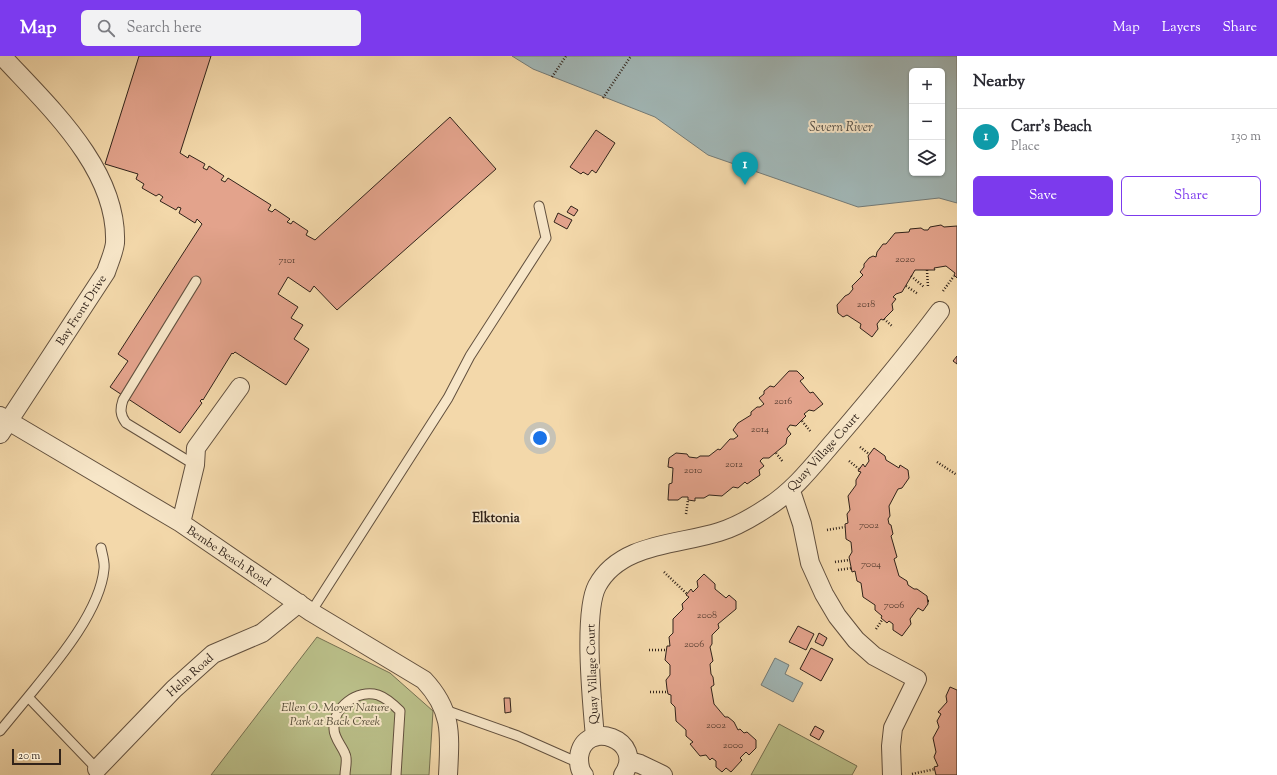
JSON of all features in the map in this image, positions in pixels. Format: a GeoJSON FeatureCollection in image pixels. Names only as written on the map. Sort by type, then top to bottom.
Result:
{"type":"FeatureCollection","features":[{"type":"Feature","properties":{"kind":"street","name":"Bay Front Drive"},"geometry":{"type":"LineString","coordinates":[[2,56],[61,119],[90,157],[113,210],[115,244],[106,272],[3,424]]}},
{"type":"Feature","properties":{"kind":"street","name":"Quay Village Court"},"geometry":{"type":"LineString","coordinates":[[595,737],[592,697],[590,610],[598,586],[606,573],[617,563],[635,554],[656,547],[720,532],[738,524],[768,507],[791,491],[878,390],[940,311]]}},
{"type":"Feature","properties":{"kind":"street"},"geometry":{"type":"LineString","coordinates":[[181,524],[195,465],[196,448],[240,387]]}},
{"type":"Feature","properties":{"kind":"street","name":"Bembe Beach Road"},"geometry":{"type":"LineString","coordinates":[[3,424],[181,524],[305,607],[424,680],[438,695],[448,725],[448,775]]}},
{"type":"Feature","properties":{"kind":"street"},"geometry":{"type":"LineString","coordinates":[[791,491],[802,524],[810,564],[824,594],[837,616],[856,640],[874,656],[917,679],[893,728],[891,746],[892,775]]}},
{"type":"Feature","properties":{"kind":"street","name":"Helm Road"},"geometry":{"type":"LineString","coordinates":[[95,772],[174,689],[212,654],[262,633],[305,607]]}},
{"type":"Feature","properties":{"kind":"street"},"geometry":{"type":"LineString","coordinates":[[581,769],[580,752],[586,743],[595,737],[607,736],[619,740],[626,749],[626,768],[640,764],[663,775]]}},
{"type":"Feature","properties":{"kind":"lane"},"geometry":{"type":"LineString","coordinates":[[305,607],[448,398],[470,356],[546,238],[539,206]]}},
{"type":"Feature","properties":{"kind":"lane"},"geometry":{"type":"LineString","coordinates":[[195,465],[126,423],[121,417],[121,408],[122,400],[196,280]]}},
{"type":"Feature","properties":{"kind":"lane"},"geometry":{"type":"LineString","coordinates":[[0,730],[65,651],[86,620],[96,596],[104,568],[101,548]]}},
{"type":"Feature","properties":{"kind":"lane"},"geometry":{"type":"LineString","coordinates":[[345,775],[346,755],[338,743],[334,729],[338,712],[349,699],[362,694],[378,695],[391,702],[400,712],[396,775]]}},
{"type":"Feature","properties":{"kind":"lane"},"geometry":{"type":"LineString","coordinates":[[28,697],[95,772]]}},
{"type":"Feature","properties":{"kind":"lane"},"geometry":{"type":"LineString","coordinates":[[444,710],[518,736],[581,769]]}},
{"type":"Feature","properties":{"kind":"path"},"geometry":{"type":"LineString","coordinates":[[552,77],[566,56]]}},
{"type":"Feature","properties":{"kind":"path"},"geometry":{"type":"LineString","coordinates":[[603,98],[631,56]]}},
{"type":"Feature","properties":{"kind":"path"},"geometry":{"type":"LineString","coordinates":[[910,276],[926,287],[927,270]]}},
{"type":"Feature","properties":{"kind":"path"},"geometry":{"type":"LineString","coordinates":[[943,291],[954,276]]}},
{"type":"Feature","properties":{"kind":"path"},"geometry":{"type":"LineString","coordinates":[[906,286],[918,294]]}},
{"type":"Feature","properties":{"kind":"path"},"geometry":{"type":"LineString","coordinates":[[884,319],[893,327]]}},
{"type":"Feature","properties":{"kind":"path"},"geometry":{"type":"LineString","coordinates":[[802,421],[811,432]]}},
{"type":"Feature","properties":{"kind":"path"},"geometry":{"type":"LineString","coordinates":[[860,447],[869,454]]}},
{"type":"Feature","properties":{"kind":"path"},"geometry":{"type":"LineString","coordinates":[[776,453],[784,462]]}},
{"type":"Feature","properties":{"kind":"path"},"geometry":{"type":"LineString","coordinates":[[849,461],[859,469]]}},
{"type":"Feature","properties":{"kind":"path"},"geometry":{"type":"LineString","coordinates":[[937,462],[957,475]]}},
{"type":"Feature","properties":{"kind":"path"},"geometry":{"type":"LineString","coordinates":[[686,514],[688,500]]}},
{"type":"Feature","properties":{"kind":"path"},"geometry":{"type":"LineString","coordinates":[[827,530],[845,527]]}},
{"type":"Feature","properties":{"kind":"path"},"geometry":{"type":"LineString","coordinates":[[835,562],[849,560]]}},
{"type":"Feature","properties":{"kind":"path"},"geometry":{"type":"LineString","coordinates":[[838,570],[852,568]]}},
{"type":"Feature","properties":{"kind":"path"},"geometry":{"type":"LineString","coordinates":[[664,572],[687,594]]}},
{"type":"Feature","properties":{"kind":"path"},"geometry":{"type":"LineString","coordinates":[[876,628],[882,620]]}},
{"type":"Feature","properties":{"kind":"path"},"geometry":{"type":"LineString","coordinates":[[650,650],[667,650]]}},
{"type":"Feature","properties":{"kind":"path"},"geometry":{"type":"LineString","coordinates":[[650,692],[668,692]]}},
{"type":"Feature","properties":{"kind":"path"},"geometry":{"type":"LineString","coordinates":[[912,774],[935,769]]}},
{"type":"Feature","properties":{"kind":"green space","name":"Ellen O. Moyer Nature Park at Back Creek"},"geometry":{"type":"Polygon","coordinates":[[[317,637],[390,673],[433,711],[429,775],[211,775],[317,637]]]}},
{"type":"Feature","properties":{"kind":"green space"},"geometry":{"type":"Polygon","coordinates":[[[779,724],[857,766],[852,775],[751,775],[779,724]]]}},
{"type":"Feature","properties":{"kind":"water","name":"Severn River"},"geometry":{"type":"Polygon","coordinates":[[[512,56],[957,56],[957,203],[939,198],[858,207],[708,155],[655,117],[533,69],[512,56]]]}},
{"type":"Feature","properties":{"kind":"water"},"geometry":{"type":"Polygon","coordinates":[[[775,658],[789,665],[785,674],[803,683],[793,702],[761,685],[775,658]]]}},
{"type":"Feature","properties":{"kind":"building"},"geometry":{"type":"Polygon","coordinates":[[[139,56],[211,56],[180,153],[188,158],[189,155],[205,164],[203,168],[207,170],[209,166],[224,176],[221,180],[225,182],[228,178],[271,205],[268,210],[272,212],[275,209],[290,219],[287,222],[291,224],[293,221],[308,231],[306,235],[315,240],[450,117],[496,169],[337,310],[314,286],[310,292],[288,277],[278,294],[298,307],[291,318],[303,325],[294,339],[309,349],[286,385],[235,352],[233,354],[232,353],[203,400],[202,399],[200,401],[202,403],[180,433],[110,387],[128,361],[118,354],[202,224],[197,219],[195,223],[179,213],[181,208],[178,207],[176,210],[160,201],[163,197],[159,194],[156,196],[142,188],[144,184],[136,179],[138,174],[105,164],[139,56]]]}},
{"type":"Feature","properties":{"kind":"building"},"geometry":{"type":"Polygon","coordinates":[[[596,130],[615,143],[596,173],[592,170],[588,175],[583,172],[581,174],[570,167],[596,130]]]}},
{"type":"Feature","properties":{"kind":"building"},"geometry":{"type":"Polygon","coordinates":[[[571,206],[578,210],[574,216],[567,212],[571,206]]]}},
{"type":"Feature","properties":{"kind":"building"},"geometry":{"type":"Polygon","coordinates":[[[558,213],[572,220],[567,229],[554,222],[558,213]]]}},
{"type":"Feature","properties":{"kind":"building"},"geometry":{"type":"Polygon","coordinates":[[[941,225],[944,227],[957,226],[957,278],[954,275],[955,273],[946,266],[934,268],[935,270],[915,270],[902,292],[893,297],[896,299],[892,304],[893,310],[877,324],[878,329],[872,337],[860,328],[861,324],[847,315],[843,317],[838,313],[837,305],[845,296],[849,294],[853,289],[852,286],[863,275],[860,272],[864,267],[864,264],[869,258],[873,256],[876,257],[877,252],[883,244],[886,244],[895,233],[909,232],[910,229],[921,228],[928,230],[930,227],[941,225]]]}},
{"type":"Feature","properties":{"kind":"building"},"geometry":{"type":"Polygon","coordinates":[[[957,356],[957,364],[953,361],[957,356]]]}},
{"type":"Feature","properties":{"kind":"building"},"geometry":{"type":"Polygon","coordinates":[[[789,371],[797,371],[804,378],[800,381],[810,393],[813,392],[823,404],[814,411],[809,410],[804,414],[806,416],[796,426],[790,425],[787,429],[791,434],[787,438],[786,444],[769,458],[763,458],[760,461],[764,466],[759,470],[760,475],[747,484],[745,482],[738,488],[733,487],[722,496],[709,495],[704,498],[695,498],[695,501],[688,500],[688,497],[682,497],[678,500],[668,500],[669,484],[672,483],[673,468],[668,467],[669,458],[676,453],[687,454],[689,457],[697,458],[700,456],[709,456],[718,449],[720,450],[730,439],[734,439],[738,436],[733,430],[738,423],[751,415],[751,412],[757,407],[764,404],[759,398],[764,394],[764,391],[770,386],[774,387],[789,371]]]}},
{"type":"Feature","properties":{"kind":"building"},"geometry":{"type":"Polygon","coordinates":[[[874,448],[885,456],[886,460],[899,468],[900,465],[908,470],[909,478],[902,488],[898,489],[889,506],[890,516],[888,519],[889,524],[891,525],[893,534],[891,536],[897,557],[894,559],[899,576],[907,581],[908,585],[927,596],[928,604],[923,611],[918,608],[910,619],[911,624],[902,636],[893,630],[893,624],[889,621],[887,623],[881,618],[882,616],[875,610],[875,605],[863,597],[861,583],[857,581],[855,571],[852,572],[849,557],[852,552],[851,542],[846,539],[845,524],[848,523],[847,514],[850,510],[848,496],[856,485],[856,480],[861,472],[858,471],[863,464],[865,467],[869,461],[868,456],[874,448]]]}},
{"type":"Feature","properties":{"kind":"building"},"geometry":{"type":"Polygon","coordinates":[[[704,574],[715,584],[715,589],[726,598],[729,595],[736,601],[736,609],[718,624],[719,628],[712,635],[712,644],[710,647],[713,661],[710,664],[714,685],[711,687],[714,704],[725,717],[728,717],[734,722],[738,730],[740,729],[744,733],[747,732],[756,740],[756,748],[749,755],[746,752],[740,758],[742,760],[731,772],[726,768],[722,772],[716,767],[716,761],[712,758],[710,760],[706,755],[700,756],[690,744],[693,742],[686,736],[686,730],[676,721],[675,707],[671,703],[671,695],[668,694],[667,689],[666,680],[670,675],[670,665],[665,660],[667,646],[670,646],[669,637],[673,633],[673,619],[683,609],[682,604],[689,597],[686,595],[691,589],[693,592],[698,587],[697,581],[704,574]]]}},
{"type":"Feature","properties":{"kind":"building"},"geometry":{"type":"Polygon","coordinates":[[[798,626],[814,634],[806,650],[789,642],[798,626]]]}},
{"type":"Feature","properties":{"kind":"building"},"geometry":{"type":"Polygon","coordinates":[[[819,633],[827,638],[823,646],[815,642],[819,633]]]}},
{"type":"Feature","properties":{"kind":"building"},"geometry":{"type":"Polygon","coordinates":[[[811,648],[833,659],[821,681],[800,669],[811,648]]]}},
{"type":"Feature","properties":{"kind":"building"},"geometry":{"type":"Polygon","coordinates":[[[950,687],[957,690],[957,775],[936,775],[934,767],[938,766],[934,757],[936,752],[933,738],[939,727],[937,721],[941,714],[938,712],[947,702],[946,696],[950,687]]]}},
{"type":"Feature","properties":{"kind":"building"},"geometry":{"type":"Polygon","coordinates":[[[504,698],[510,698],[511,712],[505,713],[504,698]]]}},
{"type":"Feature","properties":{"kind":"building"},"geometry":{"type":"Polygon","coordinates":[[[815,726],[824,731],[819,740],[810,735],[815,726]]]}},
{"type":"Feature","properties":{"kind":"place","name":"Carr's Beach"},"geometry":{"type":"Point","coordinates":[745,185]}},
{"type":"Feature","properties":{"kind":"district","name":"Elktonia"},"geometry":{"type":"Point","coordinates":[496,517]}}]}
